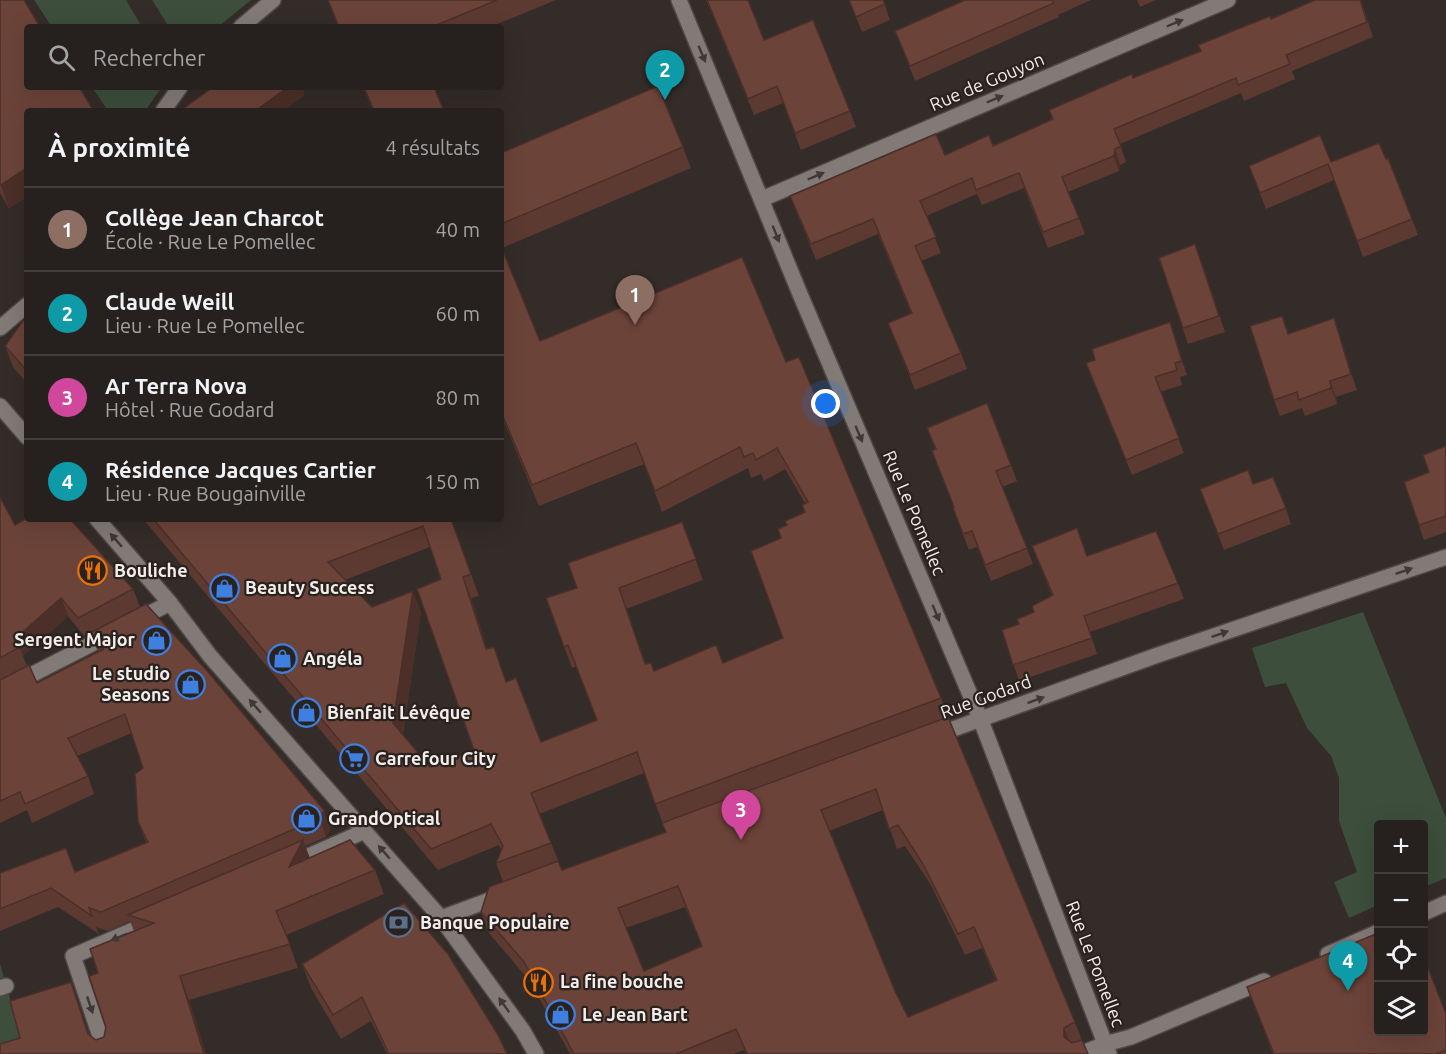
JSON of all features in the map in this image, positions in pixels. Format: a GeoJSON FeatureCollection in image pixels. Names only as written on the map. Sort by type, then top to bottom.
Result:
{"type":"FeatureCollection","features":[{"type":"Feature","properties":{"kind":"street"},"geometry":{"type":"LineString","coordinates":[[245,24],[273,0]]}},
{"type":"Feature","properties":{"kind":"street","name":"Rue Le Pomellec"},"geometry":{"type":"LineString","coordinates":[[679,0],[800,294],[981,718],[1107,1049]]}},
{"type":"Feature","properties":{"kind":"street","name":"Rue de Gouyon"},"geometry":{"type":"LineString","coordinates":[[762,199],[1228,0]]}},
{"type":"Feature","properties":{"kind":"street"},"geometry":{"type":"LineString","coordinates":[[165,108],[178,90]]}},
{"type":"Feature","properties":{"kind":"street"},"geometry":{"type":"LineString","coordinates":[[0,328],[24,308]]}},
{"type":"Feature","properties":{"kind":"street"},"geometry":{"type":"LineString","coordinates":[[0,406],[24,434]]}},
{"type":"Feature","properties":{"kind":"street"},"geometry":{"type":"LineString","coordinates":[[100,522],[170,603],[210,656],[441,918],[523,1031],[536,1054]]}},
{"type":"Feature","properties":{"kind":"street","name":"Rue Godard"},"geometry":{"type":"LineString","coordinates":[[922,741],[981,718],[1446,557]]}},
{"type":"Feature","properties":{"kind":"street"},"geometry":{"type":"LineString","coordinates":[[0,692],[170,603]]}},
{"type":"Feature","properties":{"kind":"street"},"geometry":{"type":"LineString","coordinates":[[279,868],[365,831]]}},
{"type":"Feature","properties":{"kind":"street"},"geometry":{"type":"LineString","coordinates":[[441,918],[519,889]]}},
{"type":"Feature","properties":{"kind":"street"},"geometry":{"type":"LineString","coordinates":[[1428,911],[1446,903]]}},
{"type":"Feature","properties":{"kind":"street"},"geometry":{"type":"LineString","coordinates":[[106,1054],[73,956],[171,915]]}},
{"type":"Feature","properties":{"kind":"street"},"geometry":{"type":"LineString","coordinates":[[1318,958],[1374,934]]}},
{"type":"Feature","properties":{"kind":"street"},"geometry":{"type":"LineString","coordinates":[[1080,1054],[1107,1049],[1277,975]]}},
{"type":"Feature","properties":{"kind":"green space"},"geometry":{"type":"Polygon","coordinates":[[[34,0],[126,0],[140,24],[50,24],[34,0]]]}},
{"type":"Feature","properties":{"kind":"green space"},"geometry":{"type":"Polygon","coordinates":[[[152,0],[251,0],[222,24],[167,24],[152,0]]]}},
{"type":"Feature","properties":{"kind":"green space"},"geometry":{"type":"Polygon","coordinates":[[[94,90],[160,90],[147,108],[106,108],[94,90]]]}},
{"type":"Feature","properties":{"kind":"green space"},"geometry":{"type":"Polygon","coordinates":[[[1363,612],[1446,818],[1446,878],[1428,885],[1428,820],[1374,820],[1374,907],[1349,918],[1334,882],[1357,872],[1339,821],[1339,778],[1331,756],[1307,728],[1286,683],[1265,687],[1252,648],[1363,612]]]}},
{"type":"Feature","properties":{"kind":"green space"},"geometry":{"type":"Polygon","coordinates":[[[0,964],[26,1054],[0,1054],[0,964]]]}},
{"type":"Feature","properties":{"kind":"building"},"geometry":{"type":"Polygon","coordinates":[[[0,0],[24,0],[38,24],[24,24],[24,90],[81,90],[92,108],[24,108],[24,170],[0,184],[0,0]]]}},
{"type":"Feature","properties":{"kind":"building"},"geometry":{"type":"Polygon","coordinates":[[[328,0],[497,0],[439,24],[338,24],[328,0]]]}},
{"type":"Feature","properties":{"kind":"building"},"geometry":{"type":"Polygon","coordinates":[[[707,0],[748,0],[764,40],[813,20],[850,111],[795,133],[777,86],[748,99],[707,0]]]}},
{"type":"Feature","properties":{"kind":"building"},"geometry":{"type":"Polygon","coordinates":[[[849,0],[883,0],[885,4],[856,17],[849,0]]]}},
{"type":"Feature","properties":{"kind":"building"},"geometry":{"type":"Polygon","coordinates":[[[965,0],[1052,0],[1054,3],[910,66],[895,31],[965,0]]]}},
{"type":"Feature","properties":{"kind":"building"},"geometry":{"type":"Polygon","coordinates":[[[1315,0],[1360,0],[1367,22],[1286,55],[1290,64],[1238,85],[1236,78],[1114,129],[1121,146],[1115,149],[1114,156],[1062,177],[1079,218],[1043,232],[1019,173],[976,190],[972,178],[920,201],[936,237],[915,246],[961,353],[910,375],[888,323],[912,313],[873,219],[811,244],[790,196],[936,134],[945,155],[989,135],[993,146],[1053,119],[1049,110],[1132,74],[1133,78],[1201,51],[1198,45],[1270,16],[1271,19],[1315,0]]]}},
{"type":"Feature","properties":{"kind":"building"},"geometry":{"type":"Polygon","coordinates":[[[658,86],[683,147],[504,223],[504,152],[658,86]]]}},
{"type":"Feature","properties":{"kind":"building"},"geometry":{"type":"Polygon","coordinates":[[[209,90],[284,90],[259,108],[184,108],[209,90]]]}},
{"type":"Feature","properties":{"kind":"building"},"geometry":{"type":"Polygon","coordinates":[[[365,90],[435,90],[443,108],[373,108],[365,90]]]}},
{"type":"Feature","properties":{"kind":"building"},"geometry":{"type":"Polygon","coordinates":[[[1320,135],[1331,162],[1379,143],[1386,159],[1388,158],[1412,219],[1357,241],[1328,164],[1260,193],[1249,166],[1320,135]]]}},
{"type":"Feature","properties":{"kind":"building"},"geometry":{"type":"Polygon","coordinates":[[[1195,244],[1219,316],[1183,328],[1159,258],[1195,244]]]}},
{"type":"Feature","properties":{"kind":"building"},"geometry":{"type":"Polygon","coordinates":[[[504,253],[540,341],[742,257],[786,362],[799,357],[941,698],[655,804],[637,752],[531,793],[551,843],[496,863],[503,846],[491,824],[431,849],[156,522],[452,522],[471,574],[463,577],[486,649],[494,647],[506,682],[516,678],[541,742],[597,720],[568,645],[564,647],[546,598],[577,588],[568,563],[682,522],[696,559],[619,588],[645,664],[651,663],[654,671],[716,645],[723,663],[783,638],[751,551],[781,538],[778,529],[787,525],[785,521],[805,512],[802,505],[808,502],[777,448],[756,460],[753,453],[744,457],[740,447],[655,491],[636,443],[532,485],[504,419],[504,253]],[[423,526],[328,562],[372,607],[413,591],[393,723],[430,767],[474,750],[417,589],[441,579],[423,526]]]}},
{"type":"Feature","properties":{"kind":"building"},"geometry":{"type":"Polygon","coordinates":[[[1282,316],[1288,334],[1334,318],[1351,374],[1330,381],[1331,388],[1299,400],[1297,392],[1274,400],[1250,326],[1282,316]]]}},
{"type":"Feature","properties":{"kind":"building"},"geometry":{"type":"Polygon","coordinates":[[[24,319],[24,368],[5,346],[24,319]]]}},
{"type":"Feature","properties":{"kind":"building"},"geometry":{"type":"Polygon","coordinates":[[[1170,322],[1182,361],[1175,363],[1177,370],[1155,377],[1179,438],[1126,460],[1086,363],[1095,360],[1092,349],[1170,322]]]}},
{"type":"Feature","properties":{"kind":"building"},"geometry":{"type":"Polygon","coordinates":[[[987,403],[1011,465],[996,471],[1027,548],[985,565],[972,531],[963,534],[932,451],[936,449],[927,428],[987,403]]]}},
{"type":"Feature","properties":{"kind":"building"},"geometry":{"type":"Polygon","coordinates":[[[1446,446],[1446,516],[1419,525],[1404,482],[1429,472],[1423,455],[1446,446]]]}},
{"type":"Feature","properties":{"kind":"building"},"geometry":{"type":"Polygon","coordinates":[[[1248,470],[1253,484],[1273,477],[1286,508],[1218,534],[1200,489],[1248,470]]]}},
{"type":"Feature","properties":{"kind":"building"},"geometry":{"type":"Polygon","coordinates":[[[0,497],[15,525],[24,520],[24,522],[73,522],[133,589],[78,618],[61,598],[16,638],[20,647],[0,658],[0,497]]]}},
{"type":"Feature","properties":{"kind":"building"},"geometry":{"type":"Polygon","coordinates":[[[1077,528],[1087,556],[1156,531],[1178,583],[1084,616],[1092,638],[1013,665],[1002,630],[1019,624],[1017,619],[1034,612],[1032,606],[1053,595],[1032,546],[1077,528]]]}},
{"type":"Feature","properties":{"kind":"building"},"geometry":{"type":"Polygon","coordinates":[[[146,604],[209,673],[324,810],[320,818],[101,912],[89,908],[92,916],[51,888],[0,909],[0,873],[66,848],[75,872],[148,842],[138,822],[135,774],[143,768],[125,714],[68,738],[88,776],[25,804],[20,792],[0,801],[0,680],[29,665],[37,683],[104,649],[90,633],[146,604]]]}},
{"type":"Feature","properties":{"kind":"building"},"geometry":{"type":"Polygon","coordinates":[[[948,717],[1075,1022],[1064,1028],[1064,1037],[1072,1043],[1082,1040],[1088,1054],[747,1054],[736,1029],[676,1054],[574,1054],[524,962],[481,912],[489,887],[558,861],[562,870],[666,832],[662,823],[948,717]],[[876,789],[821,810],[895,991],[908,1017],[997,980],[974,927],[958,934],[923,864],[898,825],[889,829],[876,789]],[[678,886],[618,908],[644,971],[702,946],[678,886]]]}},
{"type":"Feature","properties":{"kind":"building"},"geometry":{"type":"Polygon","coordinates":[[[303,840],[289,867],[350,840],[375,870],[276,911],[290,944],[180,976],[204,1054],[0,1054],[0,1044],[20,1038],[10,1001],[71,982],[88,1034],[96,1040],[104,1037],[106,1027],[89,976],[98,973],[90,949],[154,923],[128,915],[303,840]]]}},
{"type":"Feature","properties":{"kind":"building"},"geometry":{"type":"Polygon","coordinates":[[[404,903],[448,954],[498,1035],[507,1054],[389,1054],[362,997],[333,1015],[302,964],[404,903]]]}},
{"type":"Feature","properties":{"kind":"building"},"geometry":{"type":"Polygon","coordinates":[[[1374,935],[1374,1036],[1428,1036],[1428,967],[1446,1014],[1446,1050],[1436,1054],[1274,1054],[1247,987],[1374,935]]]}},
{"type":"Feature","properties":{"kind":"place","name":"Claude Weill"},"geometry":{"type":"Point","coordinates":[665,100]}},
{"type":"Feature","properties":{"kind":"place","name":"Collège Jean Charcot"},"geometry":{"type":"Point","coordinates":[635,325]}},
{"type":"Feature","properties":{"kind":"place","name":"Bouliche"},"geometry":{"type":"Point","coordinates":[93,571]}},
{"type":"Feature","properties":{"kind":"place","name":"Beauty Success"},"geometry":{"type":"Point","coordinates":[224,588]}},
{"type":"Feature","properties":{"kind":"place","name":"Sergent Major"},"geometry":{"type":"Point","coordinates":[156,640]}},
{"type":"Feature","properties":{"kind":"place","name":"Angéla"},"geometry":{"type":"Point","coordinates":[282,659]}},
{"type":"Feature","properties":{"kind":"place","name":"Le studio Seasons"},"geometry":{"type":"Point","coordinates":[191,684]}},
{"type":"Feature","properties":{"kind":"place","name":"Bienfait Lévêque"},"geometry":{"type":"Point","coordinates":[306,713]}},
{"type":"Feature","properties":{"kind":"place","name":"Carrefour City"},"geometry":{"type":"Point","coordinates":[354,759]}},
{"type":"Feature","properties":{"kind":"place","name":"GrandOptical"},"geometry":{"type":"Point","coordinates":[307,819]}},
{"type":"Feature","properties":{"kind":"place","name":"Ar Terra Nova"},"geometry":{"type":"Point","coordinates":[741,840]}},
{"type":"Feature","properties":{"kind":"place","name":"Banque Populaire"},"geometry":{"type":"Point","coordinates":[399,923]}},
{"type":"Feature","properties":{"kind":"place","name":"La fine bouche"},"geometry":{"type":"Point","coordinates":[539,982]}},
{"type":"Feature","properties":{"kind":"place","name":"Résidence Jacques Cartier"},"geometry":{"type":"Point","coordinates":[1348,991]}},
{"type":"Feature","properties":{"kind":"place","name":"Le Jean Bart"},"geometry":{"type":"Point","coordinates":[561,1015]}}]}
